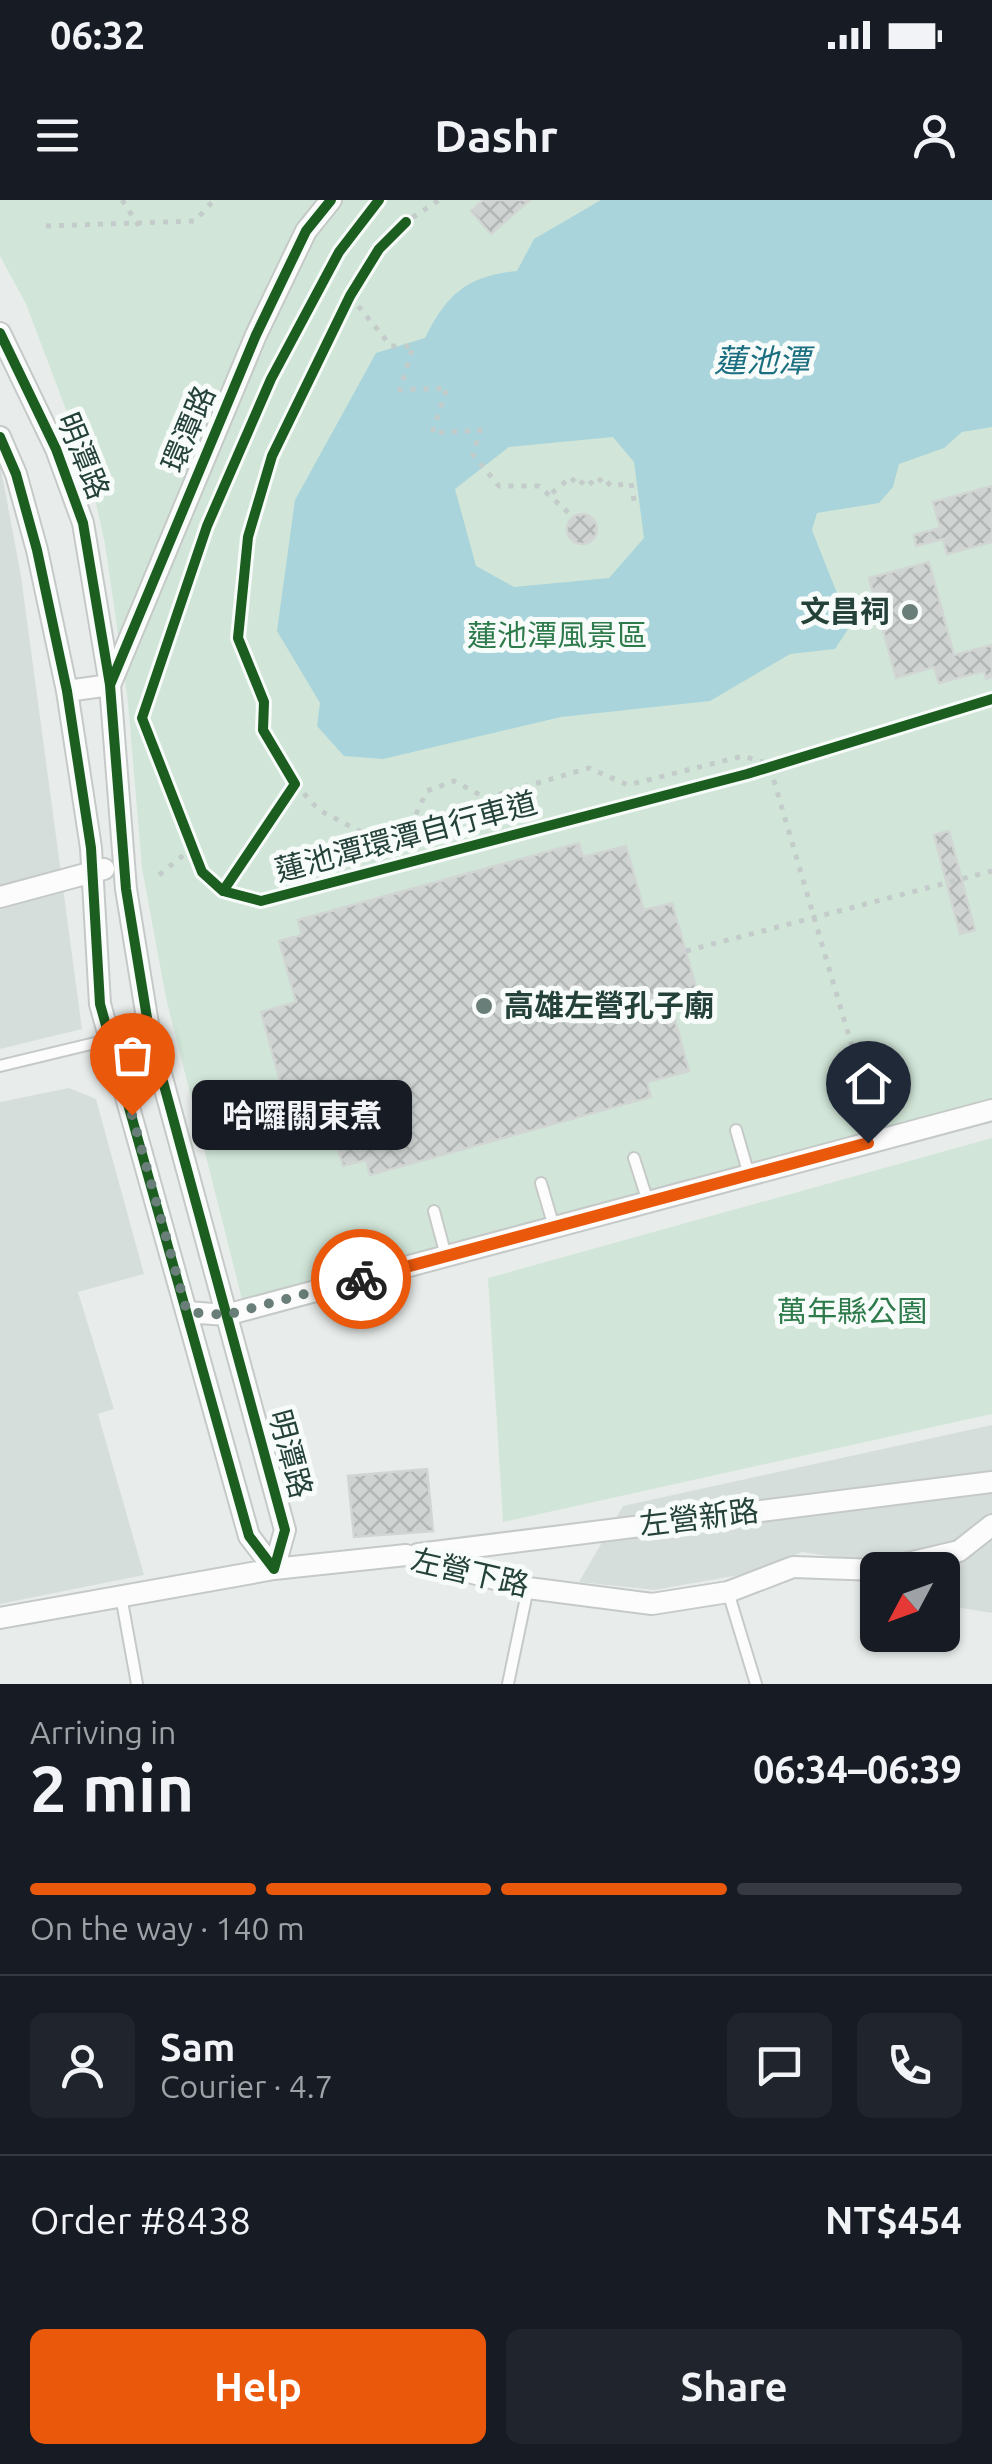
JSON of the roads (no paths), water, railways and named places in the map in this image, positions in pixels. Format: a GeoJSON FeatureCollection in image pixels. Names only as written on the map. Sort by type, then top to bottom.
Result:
{"type":"FeatureCollection","features":[{"type":"Feature","properties":{"kind":"street","name":"環潭路"},"geometry":{"type":"LineString","coordinates":[[110,685],[256,334],[306,231],[331,200]]}},
{"type":"Feature","properties":{"kind":"street","name":"明潭路"},"geometry":{"type":"LineString","coordinates":[[0,333],[56,450],[83,523],[110,685],[124,864],[148,1030],[285,1530],[274,1569]]}},
{"type":"Feature","properties":{"kind":"street","name":"明潭路"},"geometry":{"type":"LineString","coordinates":[[0,437],[16,474],[37,550],[67,691],[93,872],[100,1004],[250,1536],[274,1569]]}},
{"type":"Feature","properties":{"kind":"street"},"geometry":{"type":"LineString","coordinates":[[67,691],[110,685]]}},
{"type":"Feature","properties":{"kind":"street"},"geometry":{"type":"LineString","coordinates":[[0,897],[124,864]]}},
{"type":"Feature","properties":{"kind":"street"},"geometry":{"type":"LineString","coordinates":[[187,1312],[226,1315],[992,1110]]}},
{"type":"Feature","properties":{"kind":"street","name":"左營新路"},"geometry":{"type":"LineString","coordinates":[[406,1555],[992,1482]]}},
{"type":"Feature","properties":{"kind":"street","name":"左營下路"},"geometry":{"type":"LineString","coordinates":[[951,1552],[992,1526]]}},
{"type":"Feature","properties":{"kind":"street","name":"左營下路"},"geometry":{"type":"LineString","coordinates":[[0,1618],[274,1569],[406,1555],[528,1588],[652,1604],[728,1592],[792,1568],[860,1570]]}},
{"type":"Feature","properties":{"kind":"lane"},"geometry":{"type":"LineString","coordinates":[[0,1066],[148,1030]]}},
{"type":"Feature","properties":{"kind":"lane"},"geometry":{"type":"LineString","coordinates":[[856,1098],[868,1143]]}},
{"type":"Feature","properties":{"kind":"lane"},"geometry":{"type":"LineString","coordinates":[[736,1130],[749,1175]]}},
{"type":"Feature","properties":{"kind":"lane"},"geometry":{"type":"LineString","coordinates":[[634,1158],[648,1202]]}},
{"type":"Feature","properties":{"kind":"lane"},"geometry":{"type":"LineString","coordinates":[[541,1183],[554,1227]]}},
{"type":"Feature","properties":{"kind":"lane"},"geometry":{"type":"LineString","coordinates":[[434,1211],[446,1256]]}},
{"type":"Feature","properties":{"kind":"lane"},"geometry":{"type":"LineString","coordinates":[[508,1684],[528,1588]]}},
{"type":"Feature","properties":{"kind":"lane"},"geometry":{"type":"LineString","coordinates":[[728,1592],[756,1684]]}},
{"type":"Feature","properties":{"kind":"lane"},"geometry":{"type":"LineString","coordinates":[[121,1595],[137,1684]]}},
{"type":"Feature","properties":{"kind":"water","name":"蓮池潭"},"geometry":{"type":"Polygon","coordinates":[[[601,200],[992,200],[992,427],[962,432],[944,448],[899,464],[893,487],[879,503],[817,513],[812,530],[850,626],[835,649],[790,654],[710,701],[561,717],[383,759],[344,756],[317,726],[320,703],[277,631],[295,500],[376,353],[425,338],[442,310],[461,290],[485,277],[517,271],[534,239],[601,200]],[[613,437],[509,447],[455,489],[476,566],[514,587],[609,578],[644,538],[634,462],[613,437]]]}},
{"type":"Feature","properties":{"kind":"place","name":"文昌祠"},"geometry":{"type":"Point","coordinates":[910,612]}},
{"type":"Feature","properties":{"kind":"place","name":"高雄左營孔子廟"},"geometry":{"type":"Point","coordinates":[484,1006]}},
{"type":"Feature","properties":{"kind":"place","name":"哈囉關東煮"},"geometry":{"type":"Point","coordinates":[132,1115]}},
{"type":"Feature","properties":{"kind":"park label","name":"蓮池潭風景區"},"geometry":{"type":"Point","coordinates":[557,636]}},
{"type":"Feature","properties":{"kind":"park label","name":"萬年縣公園"},"geometry":{"type":"Point","coordinates":[852,1312]}}]}
